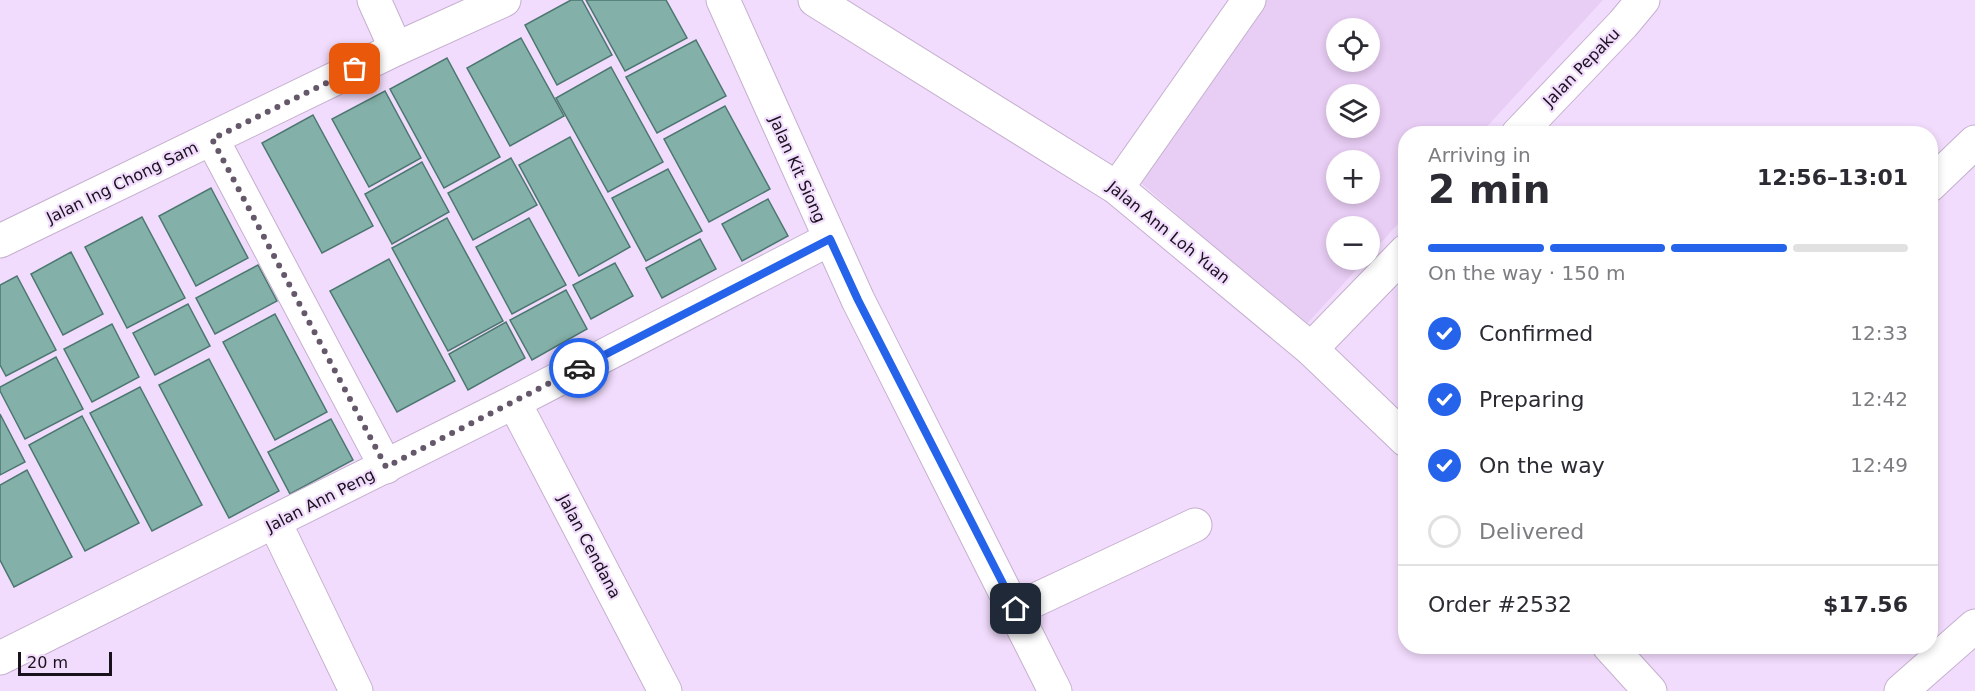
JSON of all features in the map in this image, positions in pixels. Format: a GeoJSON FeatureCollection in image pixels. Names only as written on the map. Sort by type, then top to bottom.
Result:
{"type":"FeatureCollection","features":[{"type":"Feature","properties":{"kind":"street"},"geometry":{"type":"LineString","coordinates":[[374,0],[396,49]]}},
{"type":"Feature","properties":{"kind":"street","name":"Jalan Ing Chong Sam"},"geometry":{"type":"LineString","coordinates":[[0,241],[396,49],[504,0]]}},
{"type":"Feature","properties":{"kind":"street","name":"Jalan Kit Siong"},"geometry":{"type":"LineString","coordinates":[[723,0],[858,300],[1016,609],[1055,691]]}},
{"type":"Feature","properties":{"kind":"street","name":"Jalan Ann Loh Yuan"},"geometry":{"type":"LineString","coordinates":[[815,0],[1117,188],[1311,349],[1398,433]]}},
{"type":"Feature","properties":{"kind":"street"},"geometry":{"type":"LineString","coordinates":[[1117,188],[1249,0]]}},
{"type":"Feature","properties":{"kind":"street","name":"Jalan Pepaku"},"geometry":{"type":"LineString","coordinates":[[1526,126],[1643,0]]}},
{"type":"Feature","properties":{"kind":"street"},"geometry":{"type":"LineString","coordinates":[[212,139],[386,467]]}},
{"type":"Feature","properties":{"kind":"street"},"geometry":{"type":"LineString","coordinates":[[1938,177],[1975,142]]}},
{"type":"Feature","properties":{"kind":"street","name":"Jalan Ann Peng"},"geometry":{"type":"LineString","coordinates":[[0,658],[386,467],[830,239]]}},
{"type":"Feature","properties":{"kind":"street"},"geometry":{"type":"LineString","coordinates":[[1311,349],[1398,259]]}},
{"type":"Feature","properties":{"kind":"street","name":"Jalan Cendana"},"geometry":{"type":"LineString","coordinates":[[514,402],[665,691]]}},
{"type":"Feature","properties":{"kind":"street"},"geometry":{"type":"LineString","coordinates":[[275,523],[356,691]]}},
{"type":"Feature","properties":{"kind":"street"},"geometry":{"type":"LineString","coordinates":[[1016,609],[1194,525]]}},
{"type":"Feature","properties":{"kind":"street"},"geometry":{"type":"LineString","coordinates":[[1902,691],[1975,626]]}},
{"type":"Feature","properties":{"kind":"street"},"geometry":{"type":"LineString","coordinates":[[1616,654],[1650,691]]}},
{"type":"Feature","properties":{"kind":"shaded area"},"geometry":{"type":"Polygon","coordinates":[[[1245,0],[1603,0],[1487,126],[1398,126],[1398,224],[1380,244],[1380,216],[1326,216],[1326,270],[1356,270],[1305,326],[1126,170],[1245,0]]]}},
{"type":"Feature","properties":{"kind":"building"},"geometry":{"type":"Polygon","coordinates":[[[571,0],[582,0],[612,55],[557,85],[525,25],[571,0]]]}},
{"type":"Feature","properties":{"kind":"building"},"geometry":{"type":"Polygon","coordinates":[[[586,0],[666,0],[687,38],[625,71],[586,0]]]}},
{"type":"Feature","properties":{"kind":"building"},"geometry":{"type":"Polygon","coordinates":[[[521,38],[564,116],[510,146],[467,68],[521,38]]]}},
{"type":"Feature","properties":{"kind":"building"},"geometry":{"type":"Polygon","coordinates":[[[696,40],[726,96],[657,133],[626,77],[696,40]]]}},
{"type":"Feature","properties":{"kind":"building"},"geometry":{"type":"Polygon","coordinates":[[[447,58],[500,157],[444,188],[390,89],[447,58]]]}},
{"type":"Feature","properties":{"kind":"building"},"geometry":{"type":"Polygon","coordinates":[[[611,67],[663,162],[608,192],[556,98],[611,67]]]}},
{"type":"Feature","properties":{"kind":"building"},"geometry":{"type":"Polygon","coordinates":[[[385,91],[421,158],[369,187],[332,119],[385,91]]]}},
{"type":"Feature","properties":{"kind":"building"},"geometry":{"type":"Polygon","coordinates":[[[725,106],[770,189],[709,222],[664,139],[725,106]]]}},
{"type":"Feature","properties":{"kind":"building"},"geometry":{"type":"Polygon","coordinates":[[[313,115],[373,226],[322,253],[262,143],[313,115]]]}},
{"type":"Feature","properties":{"kind":"building"},"geometry":{"type":"Polygon","coordinates":[[[570,137],[630,247],[579,276],[519,165],[570,137]]]}},
{"type":"Feature","properties":{"kind":"building"},"geometry":{"type":"Polygon","coordinates":[[[511,158],[537,205],[473,240],[448,193],[511,158]]]}},
{"type":"Feature","properties":{"kind":"building"},"geometry":{"type":"Polygon","coordinates":[[[422,162],[449,212],[392,244],[365,194],[422,162]]]}},
{"type":"Feature","properties":{"kind":"building"},"geometry":{"type":"Polygon","coordinates":[[[668,169],[702,231],[646,261],[612,198],[668,169]]]}},
{"type":"Feature","properties":{"kind":"building"},"geometry":{"type":"Polygon","coordinates":[[[211,188],[248,258],[196,286],[159,216],[211,188]]]}},
{"type":"Feature","properties":{"kind":"building"},"geometry":{"type":"Polygon","coordinates":[[[768,199],[788,236],[742,261],[722,224],[768,199]]]}},
{"type":"Feature","properties":{"kind":"building"},"geometry":{"type":"Polygon","coordinates":[[[142,217],[185,298],[127,328],[85,247],[142,217]]]}},
{"type":"Feature","properties":{"kind":"building"},"geometry":{"type":"Polygon","coordinates":[[[447,218],[503,321],[448,351],[392,248],[447,218]]]}},
{"type":"Feature","properties":{"kind":"building"},"geometry":{"type":"Polygon","coordinates":[[[529,218],[566,285],[512,314],[476,247],[529,218]]]}},
{"type":"Feature","properties":{"kind":"building"},"geometry":{"type":"Polygon","coordinates":[[[700,239],[716,269],[662,298],[646,268],[700,239]]]}},
{"type":"Feature","properties":{"kind":"building"},"geometry":{"type":"Polygon","coordinates":[[[71,252],[103,314],[63,335],[31,274],[71,252]]]}},
{"type":"Feature","properties":{"kind":"building"},"geometry":{"type":"Polygon","coordinates":[[[389,259],[455,381],[397,412],[330,291],[389,259]]]}},
{"type":"Feature","properties":{"kind":"building"},"geometry":{"type":"Polygon","coordinates":[[[615,263],[633,296],[591,319],[573,285],[615,263]]]}},
{"type":"Feature","properties":{"kind":"building"},"geometry":{"type":"Polygon","coordinates":[[[258,265],[277,301],[215,334],[196,298],[258,265]]]}},
{"type":"Feature","properties":{"kind":"building"},"geometry":{"type":"Polygon","coordinates":[[[17,276],[56,350],[6,376],[0,365],[0,285],[17,276]]]}},
{"type":"Feature","properties":{"kind":"building"},"geometry":{"type":"Polygon","coordinates":[[[566,290],[587,329],[532,360],[510,320],[566,290]]]}},
{"type":"Feature","properties":{"kind":"building"},"geometry":{"type":"Polygon","coordinates":[[[188,304],[210,346],[155,375],[133,333],[188,304]]]}},
{"type":"Feature","properties":{"kind":"building"},"geometry":{"type":"Polygon","coordinates":[[[275,314],[327,412],[275,440],[223,342],[275,314]]]}},
{"type":"Feature","properties":{"kind":"building"},"geometry":{"type":"Polygon","coordinates":[[[506,322],[525,358],[468,390],[449,354],[506,322]]]}},
{"type":"Feature","properties":{"kind":"building"},"geometry":{"type":"Polygon","coordinates":[[[112,324],[139,377],[92,402],[64,349],[112,324]]]}},
{"type":"Feature","properties":{"kind":"building"},"geometry":{"type":"Polygon","coordinates":[[[56,357],[83,409],[25,439],[0,387],[56,357]]]}},
{"type":"Feature","properties":{"kind":"building"},"geometry":{"type":"Polygon","coordinates":[[[209,359],[279,491],[229,518],[159,385],[209,359]]]}},
{"type":"Feature","properties":{"kind":"building"},"geometry":{"type":"Polygon","coordinates":[[[140,387],[202,505],[152,531],[90,413],[140,387]]]}},
{"type":"Feature","properties":{"kind":"building"},"geometry":{"type":"Polygon","coordinates":[[[0,414],[25,462],[0,475],[0,414]]]}},
{"type":"Feature","properties":{"kind":"building"},"geometry":{"type":"Polygon","coordinates":[[[82,416],[139,523],[85,551],[29,445],[82,416]]]}},
{"type":"Feature","properties":{"kind":"building"},"geometry":{"type":"Polygon","coordinates":[[[331,419],[353,460],[290,494],[268,452],[331,419]]]}},
{"type":"Feature","properties":{"kind":"building"},"geometry":{"type":"Polygon","coordinates":[[[27,470],[72,557],[14,587],[0,560],[0,485],[27,470]]]}},
{"type":"Feature","properties":{"kind":"way so far"},"geometry":{"type":"LineString","coordinates":[[355,69],[212,139],[386,467],[579,368]]}},
{"type":"Feature","properties":{"kind":"route"},"geometry":{"type":"LineString","coordinates":[[579,368],[830,239],[858,300],[1016,609]]}}]}
